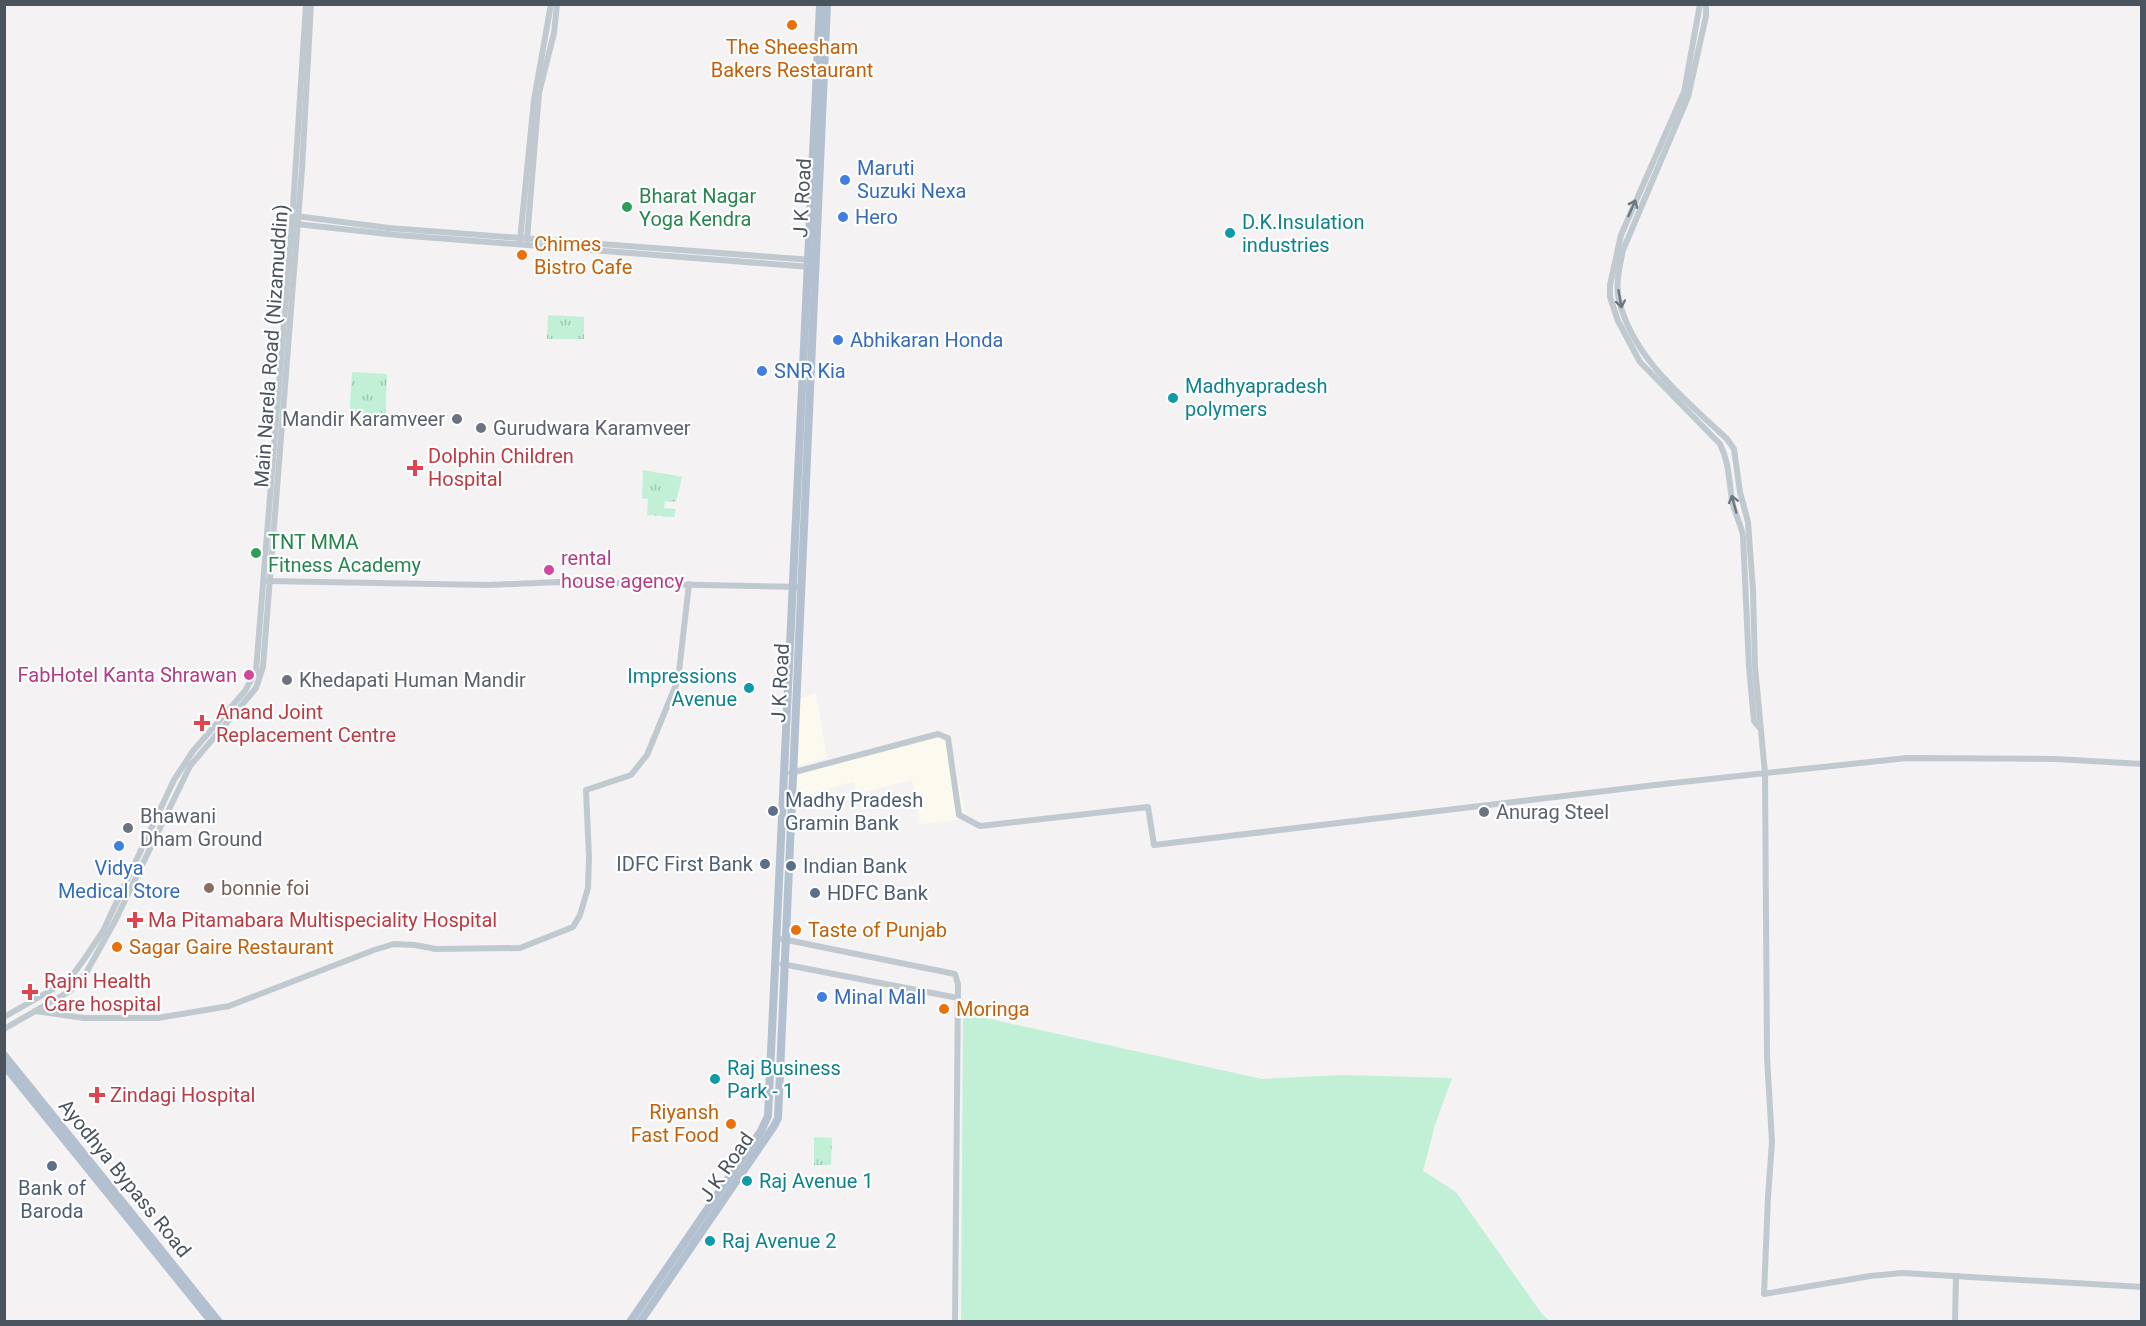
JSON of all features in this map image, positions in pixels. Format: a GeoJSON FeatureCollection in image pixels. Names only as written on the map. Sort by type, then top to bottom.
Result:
{"type":"FeatureCollection","features":[{"type":"Feature","properties":{"kind":"main road","name":"J K Road"},"geometry":{"type":"LineString","coordinates":[[812,264],[820,4]]}},
{"type":"Feature","properties":{"kind":"main road","name":"J K Road"},"geometry":{"type":"LineString","coordinates":[[630,1322],[652,1296],[777,1121],[780,963],[788,773],[806,379],[827,4]]}},
{"type":"Feature","properties":{"kind":"main road","name":"J K Road"},"geometry":{"type":"LineString","coordinates":[[640,1322],[652,1296],[768,1118],[780,963]]}},
{"type":"Feature","properties":{"kind":"main road","name":"Ayodhya Bypass Road"},"geometry":{"type":"LineString","coordinates":[[4,1055],[28,1089],[212,1322]]}},
{"type":"Feature","properties":{"kind":"main road","name":"Ayodhya Bypass Road"},"geometry":{"type":"LineString","coordinates":[[4,1065],[28,1089],[219,1322]]}},
{"type":"Feature","properties":{"kind":"main road"},"geometry":{"type":"LineString","coordinates":[[768,1118],[777,1121]]}},
{"type":"Feature","properties":{"kind":"street","name":"Main Narela Road (Nizamuddin)"},"geometry":{"type":"LineString","coordinates":[[295,220],[306,4]]}},
{"type":"Feature","properties":{"kind":"street","name":"Main Narela Road (Nizamuddin)"},"geometry":{"type":"LineString","coordinates":[[4,1017],[69,980],[103,931],[174,780],[193,751],[245,691],[255,671],[266,581],[311,4]]}},
{"type":"Feature","properties":{"kind":"street"},"geometry":{"type":"LineString","coordinates":[[524,240],[534,100],[551,4]]}},
{"type":"Feature","properties":{"kind":"street"},"geometry":{"type":"LineString","coordinates":[[524,240],[539,93],[554,33],[557,4]]}},
{"type":"Feature","properties":{"kind":"street"},"geometry":{"type":"LineString","coordinates":[[1700,4],[1684,92],[1621,235],[1610,285],[1610,297],[1618,321],[1640,362],[1720,444],[1725,454],[1732,501],[1742,526],[1750,678],[1754,721],[1759,727]]}},
{"type":"Feature","properties":{"kind":"street"},"geometry":{"type":"LineString","coordinates":[[1706,4],[1704,27],[1688,97],[1623,250],[1619,268],[1619,298],[1624,318],[1647,359],[1727,439],[1734,449],[1740,492],[1748,522],[1754,590],[1759,727],[1764,773],[1767,1057],[1772,1142],[1764,1294],[1870,1276],[1902,1273],[2142,1287]]}},
{"type":"Feature","properties":{"kind":"street"},"geometry":{"type":"LineString","coordinates":[[295,220],[812,264]]}},
{"type":"Feature","properties":{"kind":"street","name":"Main Narela Road (Nizamuddin)"},"geometry":{"type":"LineString","coordinates":[[4,1029],[70,991],[86,973],[115,921],[190,766],[258,685],[263,667],[266,581]]}},
{"type":"Feature","properties":{"kind":"street"},"geometry":{"type":"LineString","coordinates":[[266,581],[488,585],[559,582],[797,586]]}},
{"type":"Feature","properties":{"kind":"street"},"geometry":{"type":"LineString","coordinates":[[34,1011],[84,1018],[158,1018],[180,1015],[230,1006],[394,944],[436,949],[520,948],[573,927],[580,915],[588,888],[586,790],[631,775],[647,755],[678,680],[689,584]]}},
{"type":"Feature","properties":{"kind":"street"},"geometry":{"type":"LineString","coordinates":[[788,773],[938,734],[948,738],[959,816],[980,826],[1148,807],[1154,845],[1266,830],[1907,758],[2056,759],[2142,764]]}},
{"type":"Feature","properties":{"kind":"street"},"geometry":{"type":"LineString","coordinates":[[781,939],[951,972],[956,976],[954,1322]]}},
{"type":"Feature","properties":{"kind":"street"},"geometry":{"type":"LineString","coordinates":[[780,963],[957,998]]}},
{"type":"Feature","properties":{"kind":"street"},"geometry":{"type":"LineString","coordinates":[[1955,1322],[1956,1276]]}},
{"type":"Feature","properties":{"kind":"shaded area"},"geometry":{"type":"Polygon","coordinates":[[[816,693],[827,758],[797,766],[799,699],[816,693]]]}},
{"type":"Feature","properties":{"kind":"shaded area"},"geometry":{"type":"Polygon","coordinates":[[[948,732],[967,819],[920,824],[912,780],[856,794],[853,782],[791,798],[792,773],[948,732]]]}},
{"type":"Feature","properties":{"kind":"green space"},"geometry":{"type":"Polygon","coordinates":[[[548,315],[584,317],[584,339],[547,339],[548,315]]]}},
{"type":"Feature","properties":{"kind":"green space"},"geometry":{"type":"Polygon","coordinates":[[[352,372],[387,374],[385,422],[349,421],[352,372]]]}},
{"type":"Feature","properties":{"kind":"green space"},"geometry":{"type":"Polygon","coordinates":[[[643,470],[682,477],[676,502],[665,501],[664,508],[676,509],[674,517],[647,515],[648,499],[642,498],[643,470]]]}},
{"type":"Feature","properties":{"kind":"green space"},"geometry":{"type":"Polygon","coordinates":[[[963,1013],[1262,1079],[1343,1075],[1452,1078],[1435,1125],[1423,1171],[1456,1192],[1542,1314],[1550,1321],[961,1321],[963,1013]]]}},
{"type":"Feature","properties":{"kind":"green space"},"geometry":{"type":"Polygon","coordinates":[[[814,1137],[832,1138],[831,1165],[814,1165],[814,1137]]]}},
{"type":"Feature","properties":{"kind":"place","name":"The Sheesham Bakers Restaurant"},"geometry":{"type":"Point","coordinates":[792,25]}},
{"type":"Feature","properties":{"kind":"place","name":"Maruti Suzuki Nexa"},"geometry":{"type":"Point","coordinates":[845,180]}},
{"type":"Feature","properties":{"kind":"place","name":"Bharat Nagar Yoga Kendra"},"geometry":{"type":"Point","coordinates":[627,207]}},
{"type":"Feature","properties":{"kind":"place","name":"Hero"},"geometry":{"type":"Point","coordinates":[843,217]}},
{"type":"Feature","properties":{"kind":"place","name":"D.K.Insulation industries"},"geometry":{"type":"Point","coordinates":[1230,233]}},
{"type":"Feature","properties":{"kind":"place","name":"Chimes Bistro Cafe"},"geometry":{"type":"Point","coordinates":[522,255]}},
{"type":"Feature","properties":{"kind":"place","name":"Abhikaran Honda"},"geometry":{"type":"Point","coordinates":[838,340]}},
{"type":"Feature","properties":{"kind":"place","name":"SNR Kia"},"geometry":{"type":"Point","coordinates":[762,371]}},
{"type":"Feature","properties":{"kind":"place","name":"Madhyapradesh polymers"},"geometry":{"type":"Point","coordinates":[1173,398]}},
{"type":"Feature","properties":{"kind":"place","name":"Mandir Karamveer"},"geometry":{"type":"Point","coordinates":[457,419]}},
{"type":"Feature","properties":{"kind":"place","name":"Gurudwara Karamveer"},"geometry":{"type":"Point","coordinates":[481,428]}},
{"type":"Feature","properties":{"kind":"place","name":"Dolphin Children Hospital"},"geometry":{"type":"Point","coordinates":[415,468]}},
{"type":"Feature","properties":{"kind":"place","name":"TNT MMA Fitness Academy"},"geometry":{"type":"Point","coordinates":[256,553]}},
{"type":"Feature","properties":{"kind":"place","name":"rental house agency"},"geometry":{"type":"Point","coordinates":[549,570]}},
{"type":"Feature","properties":{"kind":"place","name":"FabHotel Kanta Shrawan"},"geometry":{"type":"Point","coordinates":[249,675]}},
{"type":"Feature","properties":{"kind":"place","name":"Khedapati Human Mandir"},"geometry":{"type":"Point","coordinates":[287,680]}},
{"type":"Feature","properties":{"kind":"place","name":"Impressions Avenue"},"geometry":{"type":"Point","coordinates":[749,688]}},
{"type":"Feature","properties":{"kind":"place","name":"Anand Joint Replacement Centre"},"geometry":{"type":"Point","coordinates":[202,723]}},
{"type":"Feature","properties":{"kind":"place","name":"Madhy Pradesh Gramin Bank"},"geometry":{"type":"Point","coordinates":[773,811]}},
{"type":"Feature","properties":{"kind":"place","name":"Anurag Steel"},"geometry":{"type":"Point","coordinates":[1484,812]}},
{"type":"Feature","properties":{"kind":"place","name":"Bhawani Dham Ground"},"geometry":{"type":"Point","coordinates":[128,828]}},
{"type":"Feature","properties":{"kind":"place","name":"Vidya Medical Store"},"geometry":{"type":"Point","coordinates":[119,846]}},
{"type":"Feature","properties":{"kind":"place","name":"IDFC First Bank"},"geometry":{"type":"Point","coordinates":[765,864]}},
{"type":"Feature","properties":{"kind":"place","name":"Indian Bank"},"geometry":{"type":"Point","coordinates":[791,866]}},
{"type":"Feature","properties":{"kind":"place","name":"bonnie foi"},"geometry":{"type":"Point","coordinates":[209,888]}},
{"type":"Feature","properties":{"kind":"place","name":"HDFC Bank"},"geometry":{"type":"Point","coordinates":[815,893]}},
{"type":"Feature","properties":{"kind":"place","name":"Ma Pitamabara Multispeciality Hospital"},"geometry":{"type":"Point","coordinates":[135,920]}},
{"type":"Feature","properties":{"kind":"place","name":"Taste of Punjab"},"geometry":{"type":"Point","coordinates":[796,930]}},
{"type":"Feature","properties":{"kind":"place","name":"Sagar Gaire Restaurant"},"geometry":{"type":"Point","coordinates":[117,947]}},
{"type":"Feature","properties":{"kind":"place","name":"Rajni Health Care hospital"},"geometry":{"type":"Point","coordinates":[30,992]}},
{"type":"Feature","properties":{"kind":"place","name":"Minal Mall"},"geometry":{"type":"Point","coordinates":[822,997]}},
{"type":"Feature","properties":{"kind":"place","name":"Moringa"},"geometry":{"type":"Point","coordinates":[944,1009]}},
{"type":"Feature","properties":{"kind":"place","name":"Raj Business Park - 1"},"geometry":{"type":"Point","coordinates":[715,1079]}},
{"type":"Feature","properties":{"kind":"place","name":"Zindagi Hospital"},"geometry":{"type":"Point","coordinates":[97,1095]}},
{"type":"Feature","properties":{"kind":"place","name":"Riyansh Fast Food"},"geometry":{"type":"Point","coordinates":[731,1124]}},
{"type":"Feature","properties":{"kind":"place","name":"Bank of Baroda"},"geometry":{"type":"Point","coordinates":[52,1166]}},
{"type":"Feature","properties":{"kind":"place","name":"Raj Avenue 1"},"geometry":{"type":"Point","coordinates":[747,1181]}},
{"type":"Feature","properties":{"kind":"place","name":"Raj Avenue 2"},"geometry":{"type":"Point","coordinates":[710,1241]}}]}
